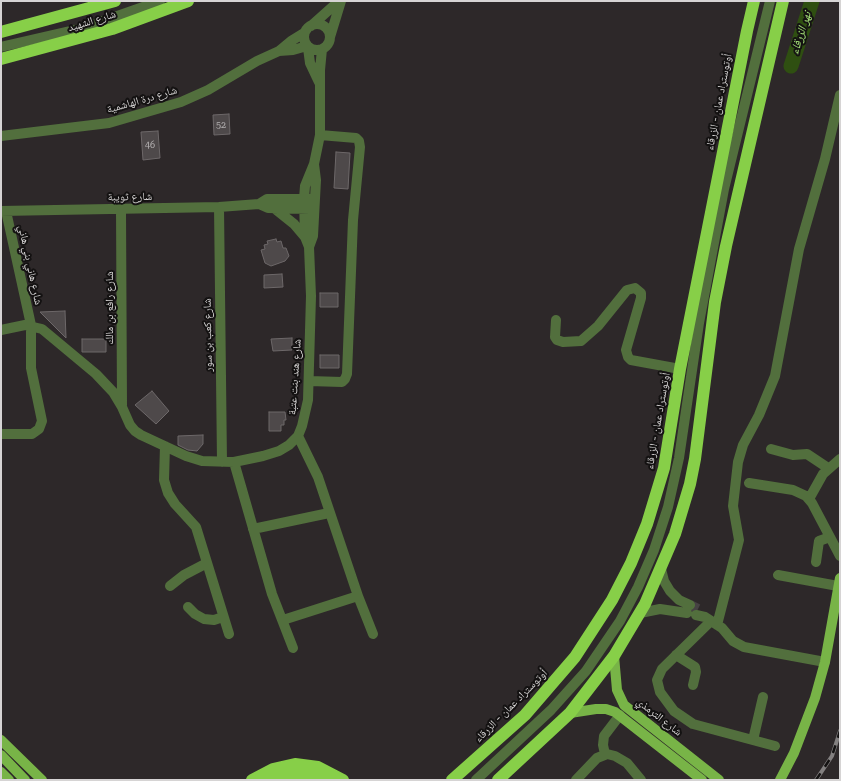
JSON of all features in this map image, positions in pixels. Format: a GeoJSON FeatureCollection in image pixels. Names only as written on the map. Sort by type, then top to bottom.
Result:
{"type":"FeatureCollection","features":[{"type":"Feature","properties":{"kind":"highway","name":"شارع الشهيد"},"geometry":{"type":"LineString","coordinates":[[1,32],[115,1]]}},
{"type":"Feature","properties":{"kind":"highway","name":"شارع الشهيد"},"geometry":{"type":"LineString","coordinates":[[1,59],[105,31],[148,17],[188,1]]}},
{"type":"Feature","properties":{"kind":"highway"},"geometry":{"type":"LineString","coordinates":[[747,31],[748,1]]}},
{"type":"Feature","properties":{"kind":"highway","name":"أوتوستراد عمان - الزرقاء"},"geometry":{"type":"LineString","coordinates":[[452,780],[506,732],[542,696],[578,652],[612,600],[640,544],[654,504],[665,462],[680,369],[754,1]]}},
{"type":"Feature","properties":{"kind":"highway"},"geometry":{"type":"LineString","coordinates":[[498,780],[570,713],[614,656],[640,613],[661,569],[675,534],[690,484],[699,434],[715,302],[726,246],[783,1]]}},
{"type":"Feature","properties":{"kind":"highway"},"geometry":{"type":"LineString","coordinates":[[252,780],[273,769],[295,764],[318,767],[343,780]]}},
{"type":"Feature","properties":{"kind":"highway"},"geometry":{"type":"LineString","coordinates":[[270,780],[288,774],[306,773],[328,780]]}},
{"type":"Feature","properties":{"kind":"main road"},"geometry":{"type":"LineString","coordinates":[[781,779],[794,753],[809,714],[825,662],[839,582]]}},
{"type":"Feature","properties":{"kind":"main road","name":"شارع الترمذي"},"geometry":{"type":"LineString","coordinates":[[614,656],[617,690],[624,705],[719,780]]}},
{"type":"Feature","properties":{"kind":"main road","name":"شارع الترمذي"},"geometry":{"type":"LineString","coordinates":[[570,713],[601,708],[620,715],[702,780]]}},
{"type":"Feature","properties":{"kind":"main road"},"geometry":{"type":"LineString","coordinates":[[1,740],[42,780]]}},
{"type":"Feature","properties":{"kind":"main road"},"geometry":{"type":"LineString","coordinates":[[1,755],[25,780]]}},
{"type":"Feature","properties":{"kind":"main road"},"geometry":{"type":"LineString","coordinates":[[1,772],[10,780]]}},
{"type":"Feature","properties":{"kind":"street"},"geometry":{"type":"LineString","coordinates":[[1,42],[62,29],[149,1]]}},
{"type":"Feature","properties":{"kind":"street"},"geometry":{"type":"LineString","coordinates":[[1,47],[76,30],[160,1]]}},
{"type":"Feature","properties":{"kind":"street"},"geometry":{"type":"LineString","coordinates":[[340,1],[328,44],[322,49],[318,50],[308,47],[304,40],[304,34],[340,1]]}},
{"type":"Feature","properties":{"kind":"street"},"geometry":{"type":"LineString","coordinates":[[476,780],[551,710],[586,671],[620,622],[638,587],[654,550],[668,507],[679,458],[699,323],[724,189],[770,1]]}},
{"type":"Feature","properties":{"kind":"street"},"geometry":{"type":"LineString","coordinates":[[480,780],[553,713],[588,675],[622,624],[658,552],[683,459],[714,257],[728,189],[773,1]]}},
{"type":"Feature","properties":{"kind":"street"},"geometry":{"type":"LineString","coordinates":[[311,26],[322,25],[327,30],[330,37]]}},
{"type":"Feature","properties":{"kind":"street","name":"شارع درة الهاشمية"},"geometry":{"type":"LineString","coordinates":[[1,136],[109,123],[133,117],[195,96],[257,61],[279,51],[291,41],[304,34]]}},
{"type":"Feature","properties":{"kind":"street","name":"شارع درة الهاشمية"},"geometry":{"type":"LineString","coordinates":[[279,51],[308,47]]}},
{"type":"Feature","properties":{"kind":"street","name":"شارع هند بنت عتبة"},"geometry":{"type":"LineString","coordinates":[[308,47],[310,63],[320,84]]}},
{"type":"Feature","properties":{"kind":"street","name":"شارع هند بنت عتبة"},"geometry":{"type":"LineString","coordinates":[[309,247],[313,236],[307,178],[314,164],[320,135],[322,49]]}},
{"type":"Feature","properties":{"kind":"street"},"geometry":{"type":"LineString","coordinates":[[774,746],[693,724],[680,716],[668,705],[658,688],[657,680],[662,669],[676,655],[701,615],[739,540],[733,506],[738,462],[743,445],[759,415],[774,376],[799,249],[825,159],[840,95]]}},
{"type":"Feature","properties":{"kind":"street"},"geometry":{"type":"LineString","coordinates":[[309,381],[342,382],[347,374],[353,220],[360,147],[359,141],[356,138],[320,135]]}},
{"type":"Feature","properties":{"kind":"street","name":"شارع ثويبة"},"geometry":{"type":"LineString","coordinates":[[4,211],[219,207],[259,204],[267,199],[309,204]]}},
{"type":"Feature","properties":{"kind":"street","name":"شارع ثويبة"},"geometry":{"type":"LineString","coordinates":[[259,204],[264,207],[274,208],[309,204]]}},
{"type":"Feature","properties":{"kind":"street","name":"شارع هند بنت عتبة"},"geometry":{"type":"LineString","coordinates":[[298,436],[305,418],[309,381],[311,296],[309,247],[305,237],[309,204]]}},
{"type":"Feature","properties":{"kind":"street","name":"شارع كعب بن سور"},"geometry":{"type":"LineString","coordinates":[[219,207],[222,462]]}},
{"type":"Feature","properties":{"kind":"street"},"geometry":{"type":"LineString","coordinates":[[274,208],[294,224],[305,237]]}},
{"type":"Feature","properties":{"kind":"street","name":"شارع رافع بن مالك"},"geometry":{"type":"LineString","coordinates":[[121,210],[122,407]]}},
{"type":"Feature","properties":{"kind":"street","name":"شارع هاني بني هاني"},"geometry":{"type":"LineString","coordinates":[[1,434],[32,434],[39,429],[42,421],[31,368],[31,325],[4,211]]}},
{"type":"Feature","properties":{"kind":"street"},"geometry":{"type":"LineString","coordinates":[[556,320],[555,337],[557,340],[563,342],[581,341],[598,326],[627,290],[634,288],[641,293],[626,350],[628,357],[631,360],[680,369]]}},
{"type":"Feature","properties":{"kind":"street"},"geometry":{"type":"LineString","coordinates":[[1,330],[31,325],[48,333],[96,374],[118,398],[130,425],[135,430],[194,459],[234,462],[263,456],[279,451],[298,436],[318,477],[358,596],[374,634]]}},
{"type":"Feature","properties":{"kind":"street"},"geometry":{"type":"LineString","coordinates":[[165,446],[164,480],[168,493],[174,504],[196,527],[229,634]]}},
{"type":"Feature","properties":{"kind":"street"},"geometry":{"type":"LineString","coordinates":[[771,449],[793,455],[807,454],[828,468]]}},
{"type":"Feature","properties":{"kind":"street"},"geometry":{"type":"LineString","coordinates":[[809,499],[819,480],[828,468],[840,459]]}},
{"type":"Feature","properties":{"kind":"street"},"geometry":{"type":"LineString","coordinates":[[234,462],[272,594],[293,648]]}},
{"type":"Feature","properties":{"kind":"street"},"geometry":{"type":"LineString","coordinates":[[749,483],[793,490],[802,493],[809,499],[840,556]]}},
{"type":"Feature","properties":{"kind":"street"},"geometry":{"type":"LineString","coordinates":[[253,529],[329,513]]}},
{"type":"Feature","properties":{"kind":"street"},"geometry":{"type":"LineString","coordinates":[[816,562],[820,542],[830,537]]}},
{"type":"Feature","properties":{"kind":"street"},"geometry":{"type":"LineString","coordinates":[[170,586],[191,570],[207,563]]}},
{"type":"Feature","properties":{"kind":"street"},"geometry":{"type":"LineString","coordinates":[[661,569],[664,581],[670,592],[679,600],[728,632],[736,644],[744,647],[825,662]]}},
{"type":"Feature","properties":{"kind":"street"},"geometry":{"type":"LineString","coordinates":[[778,575],[839,582]]}},
{"type":"Feature","properties":{"kind":"street"},"geometry":{"type":"LineString","coordinates":[[283,620],[358,596]]}},
{"type":"Feature","properties":{"kind":"street"},"geometry":{"type":"LineString","coordinates":[[188,607],[195,614],[204,619],[214,620],[223,616]]}},
{"type":"Feature","properties":{"kind":"street"},"geometry":{"type":"LineString","coordinates":[[640,613],[660,609],[674,609],[701,615]]}},
{"type":"Feature","properties":{"kind":"street"},"geometry":{"type":"LineString","coordinates":[[676,655],[695,667],[696,672],[692,685]]}},
{"type":"Feature","properties":{"kind":"street"},"geometry":{"type":"LineString","coordinates":[[753,740],[763,697]]}},
{"type":"Feature","properties":{"kind":"street"},"geometry":{"type":"LineString","coordinates":[[605,754],[603,745],[604,736],[620,715]]}},
{"type":"Feature","properties":{"kind":"street"},"geometry":{"type":"LineString","coordinates":[[576,780],[598,758],[605,754],[621,759],[632,768],[641,780]]}},
{"type":"Feature","properties":{"kind":"building"},"geometry":{"type":"Polygon","coordinates":[[[229,114],[230,134],[214,135],[213,115],[229,114]]]}},
{"type":"Feature","properties":{"kind":"building"},"geometry":{"type":"Polygon","coordinates":[[[158,131],[160,158],[143,160],[141,132],[158,131]]]}},
{"type":"Feature","properties":{"kind":"building"},"geometry":{"type":"Polygon","coordinates":[[[336,152],[350,153],[348,189],[334,188],[336,152]]]}},
{"type":"Feature","properties":{"kind":"building"},"geometry":{"type":"Polygon","coordinates":[[[276,239],[277,242],[281,241],[283,248],[286,248],[289,256],[285,261],[271,266],[265,263],[261,250],[265,249],[264,245],[268,244],[267,241],[276,239]]]}},
{"type":"Feature","properties":{"kind":"building"},"geometry":{"type":"Polygon","coordinates":[[[282,274],[283,287],[264,288],[264,275],[282,274]]]}},
{"type":"Feature","properties":{"kind":"building"},"geometry":{"type":"Polygon","coordinates":[[[320,293],[338,293],[338,307],[320,307],[320,293]]]}},
{"type":"Feature","properties":{"kind":"building"},"geometry":{"type":"Polygon","coordinates":[[[65,311],[66,338],[40,312],[65,311]]]}},
{"type":"Feature","properties":{"kind":"building"},"geometry":{"type":"Polygon","coordinates":[[[292,338],[292,350],[273,351],[271,339],[292,338]]]}},
{"type":"Feature","properties":{"kind":"building"},"geometry":{"type":"Polygon","coordinates":[[[82,339],[106,339],[106,352],[82,352],[82,339]]]}},
{"type":"Feature","properties":{"kind":"building"},"geometry":{"type":"Polygon","coordinates":[[[320,355],[339,355],[339,368],[320,368],[320,355]]]}},
{"type":"Feature","properties":{"kind":"building"},"geometry":{"type":"Polygon","coordinates":[[[152,391],[169,411],[156,424],[135,405],[152,391]]]}},
{"type":"Feature","properties":{"kind":"building"},"geometry":{"type":"Polygon","coordinates":[[[269,412],[285,412],[286,420],[284,420],[284,425],[281,425],[281,431],[269,431],[269,412]]]}},
{"type":"Feature","properties":{"kind":"building"},"geometry":{"type":"Polygon","coordinates":[[[203,435],[203,444],[197,451],[188,450],[178,445],[178,436],[203,435]]]}},
{"type":"Feature","properties":{"kind":"waterway","name":"نهر الزرقاء"},"geometry":{"type":"LineString","coordinates":[[791,66],[812,1]]}},
{"type":"Feature","properties":{"kind":"tunnel"},"geometry":{"type":"LineString","coordinates":[[690,605],[698,609]]}},
{"type":"Feature","properties":{"kind":"railway"},"geometry":{"type":"LineString","coordinates":[[816,780],[832,756],[840,731]]}}]}
